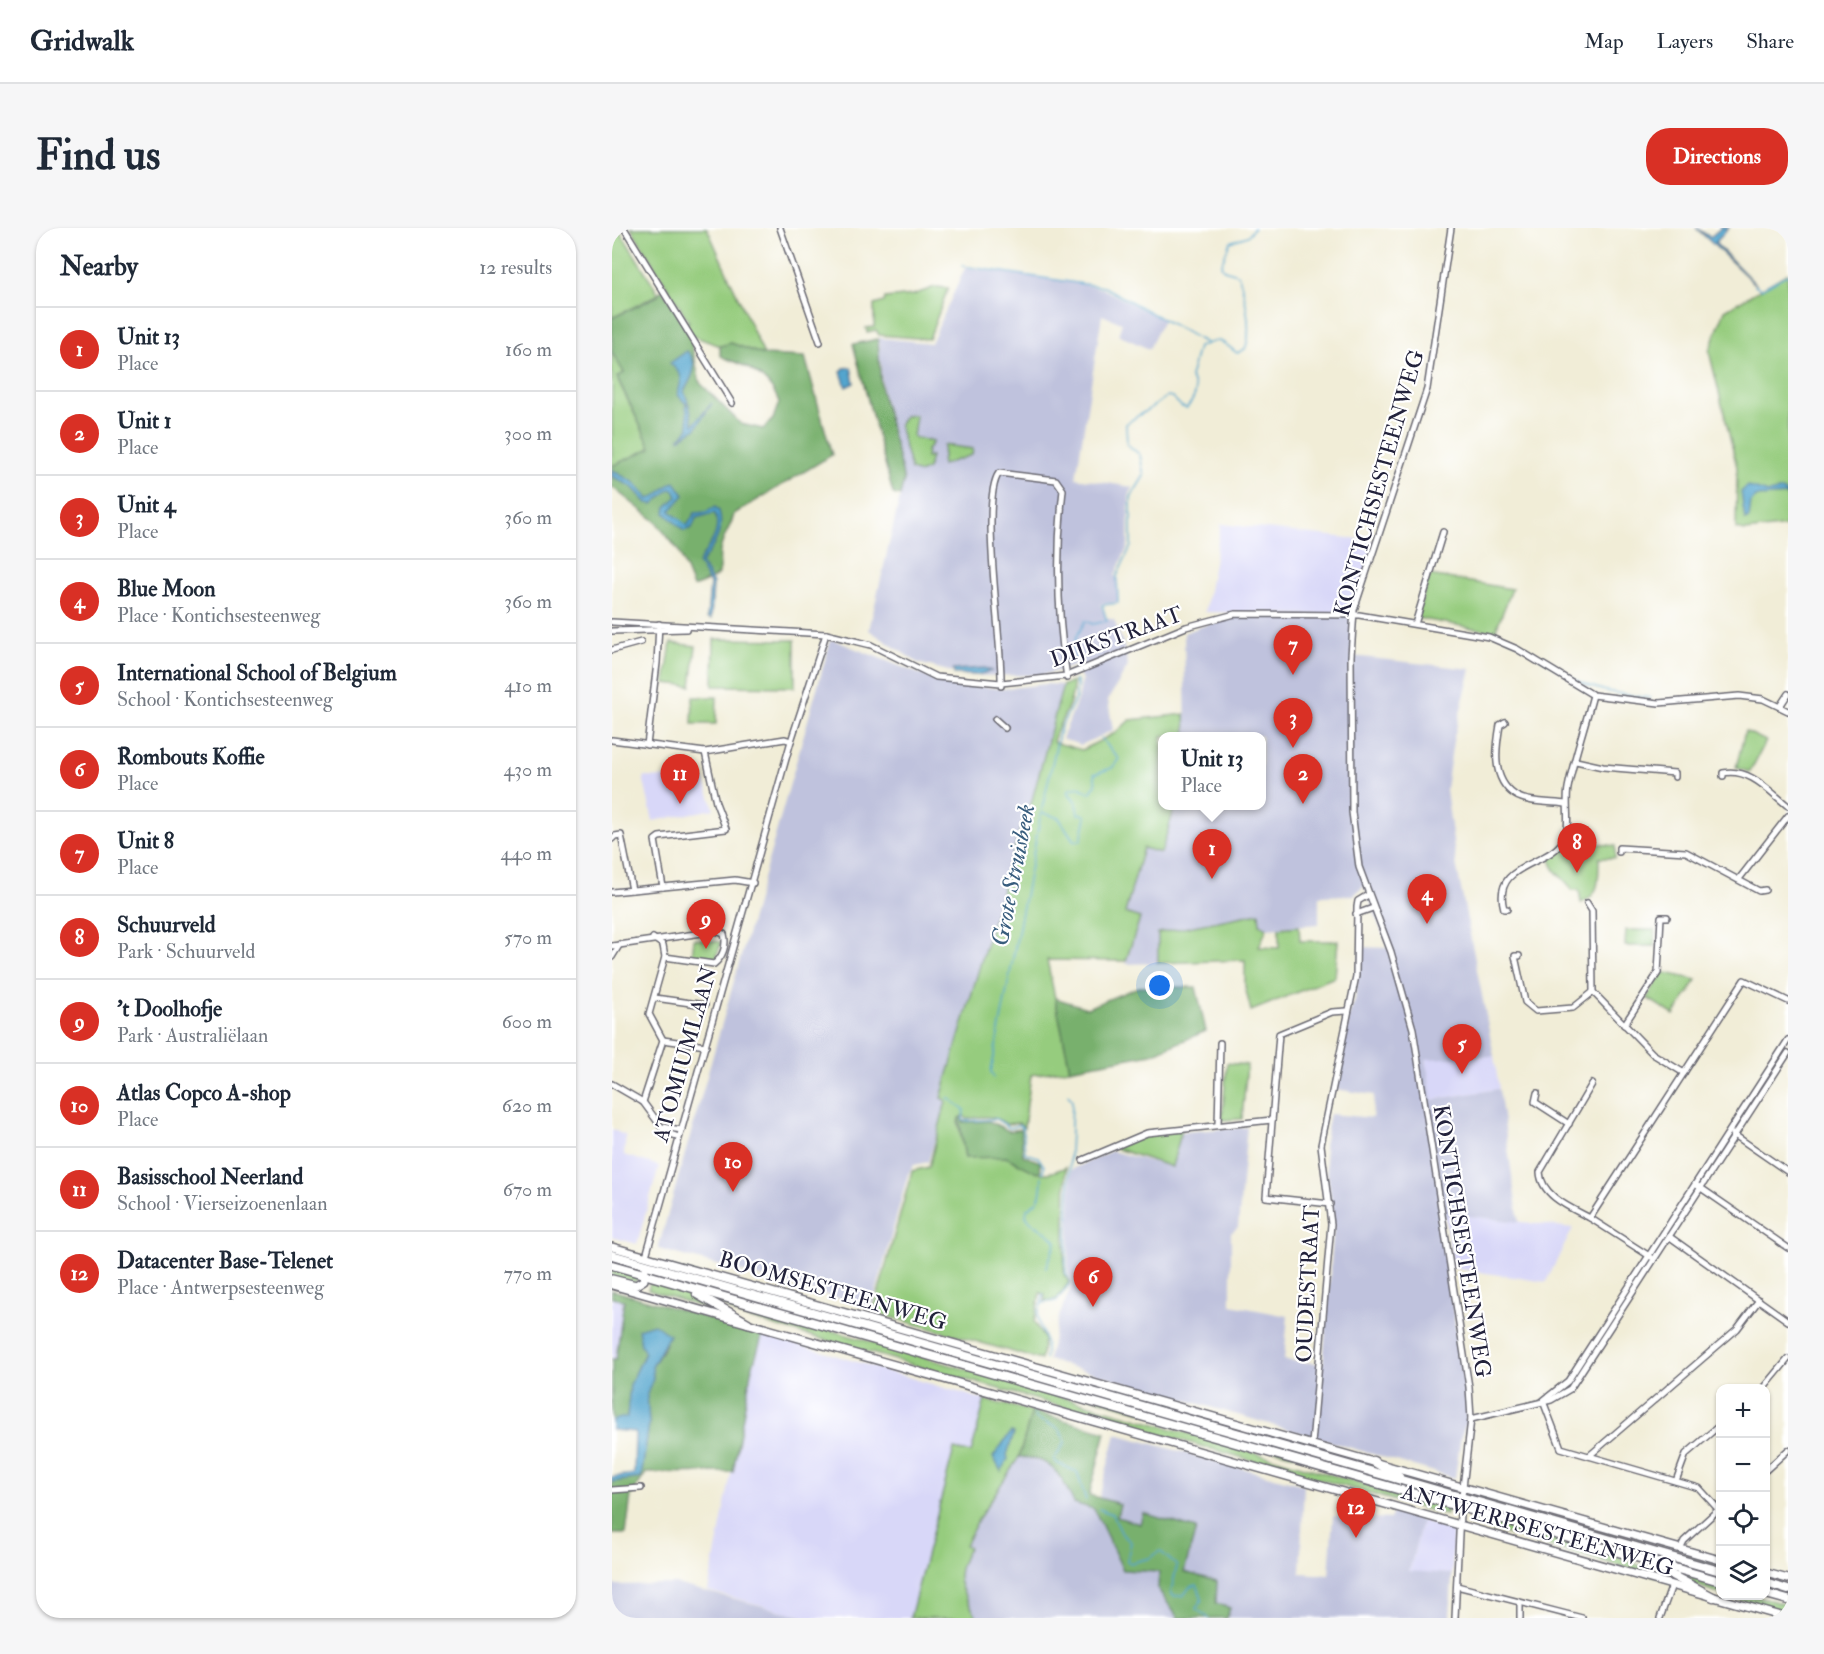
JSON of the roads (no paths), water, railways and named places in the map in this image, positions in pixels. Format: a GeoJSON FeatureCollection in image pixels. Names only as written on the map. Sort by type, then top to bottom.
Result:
{"type":"FeatureCollection","features":[{"type":"Feature","properties":{"kind":"highway"},"geometry":{"type":"LineString","coordinates":[[612,1255],[1404,1481],[1461,1502],[1716,1580]]}},
{"type":"Feature","properties":{"kind":"highway"},"geometry":{"type":"LineString","coordinates":[[612,1265],[646,1265],[688,1286],[1461,1502],[1716,1570]]}},
{"type":"Feature","properties":{"kind":"highway"},"geometry":{"type":"LineString","coordinates":[[688,1286],[691,1291],[743,1318],[748,1323]]}},
{"type":"Feature","properties":{"kind":"highway"},"geometry":{"type":"LineString","coordinates":[[1374,1461],[1404,1481]]}},
{"type":"Feature","properties":{"kind":"highway"},"geometry":{"type":"LineString","coordinates":[[1643,1559],[1656,1569],[1713,1597]]}},
{"type":"Feature","properties":{"kind":"highway"},"geometry":{"type":"LineString","coordinates":[[1770,1581],[1776,1586]]}},
{"type":"Feature","properties":{"kind":"highway"},"geometry":{"type":"LineString","coordinates":[[1770,1584],[1788,1590]]}},
{"type":"Feature","properties":{"kind":"highway"},"geometry":{"type":"LineString","coordinates":[[1770,1595],[1788,1600]]}},
{"type":"Feature","properties":{"kind":"main road","name":"BOOMSESTEENWEG"},"geometry":{"type":"LineString","coordinates":[[612,1247],[646,1265],[1044,1367]]}},
{"type":"Feature","properties":{"kind":"main road"},"geometry":{"type":"LineString","coordinates":[[612,1280],[636,1285],[644,1280],[646,1265]]}},
{"type":"Feature","properties":{"kind":"main road"},"geometry":{"type":"LineString","coordinates":[[612,1285],[748,1323]]}},
{"type":"Feature","properties":{"kind":"main road","name":"ANTWERPSESTEENWEG"},"geometry":{"type":"LineString","coordinates":[[748,1323],[1788,1618]]}},
{"type":"Feature","properties":{"kind":"main road","name":"ANTWERPSESTEENWEG"},"geometry":{"type":"LineString","coordinates":[[1044,1367],[1716,1559]]}},
{"type":"Feature","properties":{"kind":"main road"},"geometry":{"type":"LineString","coordinates":[[1770,1573],[1788,1579]]}},
{"type":"Feature","properties":{"kind":"street"},"geometry":{"type":"LineString","coordinates":[[624,228],[732,403]]}},
{"type":"Feature","properties":{"kind":"street"},"geometry":{"type":"LineString","coordinates":[[780,228],[820,342]]}},
{"type":"Feature","properties":{"kind":"street","name":"KONTICHSESTEENWEG"},"geometry":{"type":"LineString","coordinates":[[1451,228],[1427,389],[1410,447],[1363,580],[1354,615],[1352,812],[1357,859],[1372,908],[1394,962],[1413,1029],[1461,1332],[1470,1419],[1461,1502],[1455,1618]]}},
{"type":"Feature","properties":{"kind":"street"},"geometry":{"type":"LineString","coordinates":[[1001,685],[999,614],[990,532],[994,480],[999,473],[1056,480],[1063,490],[1058,536],[1058,603],[1067,678]]}},
{"type":"Feature","properties":{"kind":"street"},"geometry":{"type":"LineString","coordinates":[[1415,624],[1443,532]]}},
{"type":"Feature","properties":{"kind":"street","name":"DIJKSTRAAT"},"geometry":{"type":"LineString","coordinates":[[700,628],[794,630],[825,634],[871,645],[936,677],[1001,685],[1067,678],[1186,627],[1235,614],[1354,615],[1489,637],[1517,649],[1593,695]]}},
{"type":"Feature","properties":{"kind":"street"},"geometry":{"type":"LineString","coordinates":[[612,623],[700,628]]}},
{"type":"Feature","properties":{"kind":"street"},"geometry":{"type":"LineString","coordinates":[[647,745],[658,624]]}},
{"type":"Feature","properties":{"kind":"street"},"geometry":{"type":"LineString","coordinates":[[612,631],[658,632],[700,628]]}},
{"type":"Feature","properties":{"kind":"street","name":"ATOMIUMLAAN"},"geometry":{"type":"LineString","coordinates":[[646,1265],[679,1137],[753,883],[791,741],[825,634]]}},
{"type":"Feature","properties":{"kind":"street"},"geometry":{"type":"LineString","coordinates":[[612,650],[641,642]]}},
{"type":"Feature","properties":{"kind":"street"},"geometry":{"type":"LineString","coordinates":[[1780,706],[1788,694]]}},
{"type":"Feature","properties":{"kind":"street"},"geometry":{"type":"LineString","coordinates":[[1507,909],[1504,909],[1502,902],[1504,889],[1515,871],[1555,850],[1565,837],[1566,804],[1593,695],[1659,703],[1739,696],[1763,699],[1788,711]]}},
{"type":"Feature","properties":{"kind":"street"},"geometry":{"type":"LineString","coordinates":[[995,719],[1005,728]]}},
{"type":"Feature","properties":{"kind":"street"},"geometry":{"type":"LineString","coordinates":[[1505,722],[1500,725],[1494,756],[1508,788],[1522,798],[1566,804]]}},
{"type":"Feature","properties":{"kind":"street"},"geometry":{"type":"LineString","coordinates":[[612,740],[705,753],[785,739],[791,741]]}},
{"type":"Feature","properties":{"kind":"street"},"geometry":{"type":"LineString","coordinates":[[663,887],[655,840],[659,837],[726,829],[716,804],[705,753]]}},
{"type":"Feature","properties":{"kind":"street"},"geometry":{"type":"LineString","coordinates":[[1576,761],[1603,767],[1675,773],[1675,777]]}},
{"type":"Feature","properties":{"kind":"street"},"geometry":{"type":"LineString","coordinates":[[1723,776],[1723,773],[1734,771],[1744,773],[1788,806]]}},
{"type":"Feature","properties":{"kind":"street"},"geometry":{"type":"LineString","coordinates":[[1739,879],[1788,816]]}},
{"type":"Feature","properties":{"kind":"street"},"geometry":{"type":"LineString","coordinates":[[612,839],[621,835],[632,890]]}},
{"type":"Feature","properties":{"kind":"street"},"geometry":{"type":"LineString","coordinates":[[1619,852],[1619,849],[1686,852],[1760,891],[1765,890]]}},
{"type":"Feature","properties":{"kind":"street"},"geometry":{"type":"LineString","coordinates":[[612,892],[735,880],[753,883]]}},
{"type":"Feature","properties":{"kind":"street"},"geometry":{"type":"LineString","coordinates":[[1368,895],[1358,901],[1356,914],[1372,908]]}},
{"type":"Feature","properties":{"kind":"street"},"geometry":{"type":"LineString","coordinates":[[1587,903],[1592,911],[1593,992],[1653,1054],[1684,1072]]}},
{"type":"Feature","properties":{"kind":"street","name":"OUDESTRAAT"},"geometry":{"type":"LineString","coordinates":[[1312,1444],[1331,1224],[1321,1144],[1356,976],[1356,914]]}},
{"type":"Feature","properties":{"kind":"street"},"geometry":{"type":"LineString","coordinates":[[1624,1025],[1655,980],[1660,963],[1661,916],[1667,917]]}},
{"type":"Feature","properties":{"kind":"street"},"geometry":{"type":"LineString","coordinates":[[612,945],[716,931],[724,934],[726,941],[717,963],[710,965],[665,957]]}},
{"type":"Feature","properties":{"kind":"street"},"geometry":{"type":"LineString","coordinates":[[643,1102],[663,1040],[649,1014],[665,957],[663,945],[653,938]]}},
{"type":"Feature","properties":{"kind":"street"},"geometry":{"type":"LineString","coordinates":[[612,957],[620,944]]}},
{"type":"Feature","properties":{"kind":"street"},"geometry":{"type":"LineString","coordinates":[[1518,956],[1515,956],[1523,998],[1536,1011],[1573,1008],[1593,992]]}},
{"type":"Feature","properties":{"kind":"street"},"geometry":{"type":"LineString","coordinates":[[1590,1218],[1744,980],[1788,1001]]}},
{"type":"Feature","properties":{"kind":"street"},"geometry":{"type":"LineString","coordinates":[[655,998],[705,1005]]}},
{"type":"Feature","properties":{"kind":"street"},"geometry":{"type":"LineString","coordinates":[[1330,1204],[1266,1197],[1279,1034],[1332,1012],[1347,1011]]}},
{"type":"Feature","properties":{"kind":"street"},"geometry":{"type":"LineString","coordinates":[[663,1040],[705,1046]]}},
{"type":"Feature","properties":{"kind":"street"},"geometry":{"type":"LineString","coordinates":[[1652,1258],[1670,1238],[1730,1131],[1788,1040]]}},
{"type":"Feature","properties":{"kind":"street"},"geometry":{"type":"LineString","coordinates":[[1218,1125],[1220,1043]]}},
{"type":"Feature","properties":{"kind":"street"},"geometry":{"type":"LineString","coordinates":[[1470,1419],[1543,1401],[1568,1381],[1788,1053]]}},
{"type":"Feature","properties":{"kind":"street"},"geometry":{"type":"LineString","coordinates":[[612,1084],[643,1102],[665,1132],[679,1137]]}},
{"type":"Feature","properties":{"kind":"street"},"geometry":{"type":"LineString","coordinates":[[1592,1084],[1542,1166],[1540,1180],[1546,1191],[1652,1258]]}},
{"type":"Feature","properties":{"kind":"street"},"geometry":{"type":"LineString","coordinates":[[1537,1093],[1535,1102],[1569,1124]]}},
{"type":"Feature","properties":{"kind":"street"},"geometry":{"type":"LineString","coordinates":[[1083,1160],[1147,1132],[1272,1120]]}},
{"type":"Feature","properties":{"kind":"street"},"geometry":{"type":"LineString","coordinates":[[662,1127],[682,1130]]}},
{"type":"Feature","properties":{"kind":"street"},"geometry":{"type":"LineString","coordinates":[[1730,1131],[1788,1172]]}},
{"type":"Feature","properties":{"kind":"street"},"geometry":{"type":"LineString","coordinates":[[1698,1186],[1788,1248]]}},
{"type":"Feature","properties":{"kind":"street"},"geometry":{"type":"LineString","coordinates":[[1670,1238],[1788,1321]]}},
{"type":"Feature","properties":{"kind":"street"},"geometry":{"type":"LineString","coordinates":[[1589,1456],[1737,1329],[1759,1300]]}},
{"type":"Feature","properties":{"kind":"street"},"geometry":{"type":"LineString","coordinates":[[1768,1384],[1788,1359]]}},
{"type":"Feature","properties":{"kind":"street"},"geometry":{"type":"LineString","coordinates":[[1543,1401],[1558,1443],[1562,1448],[1705,1491],[1716,1504]]}},
{"type":"Feature","properties":{"kind":"street"},"geometry":{"type":"LineString","coordinates":[[1677,1481],[1686,1454],[1716,1428]]}},
{"type":"Feature","properties":{"kind":"street"},"geometry":{"type":"LineString","coordinates":[[1770,1466],[1788,1450]]}},
{"type":"Feature","properties":{"kind":"street"},"geometry":{"type":"LineString","coordinates":[[612,1490],[641,1488]]}},
{"type":"Feature","properties":{"kind":"street"},"geometry":{"type":"LineString","coordinates":[[1680,1549],[1684,1541],[1716,1513]]}},
{"type":"Feature","properties":{"kind":"street"},"geometry":{"type":"LineString","coordinates":[[1660,1618],[1672,1585]]}},
{"type":"Feature","properties":{"kind":"street"},"geometry":{"type":"LineString","coordinates":[[1457,1586],[1582,1618]]}},
{"type":"Feature","properties":{"kind":"street"},"geometry":{"type":"LineString","coordinates":[[1520,1618],[1521,1603]]}},
{"type":"Feature","properties":{"kind":"water"},"geometry":{"type":"Polygon","coordinates":[[[1696,228],[1710,237],[1721,228],[1729,228],[1715,243],[1757,286],[1696,228]]]}},
{"type":"Feature","properties":{"kind":"water"},"geometry":{"type":"Polygon","coordinates":[[[687,351],[694,366],[692,376],[684,391],[688,402],[686,404],[678,395],[681,376],[670,363],[687,351]]]}},
{"type":"Feature","properties":{"kind":"water"},"geometry":{"type":"Polygon","coordinates":[[[851,367],[854,383],[846,387],[841,372],[844,368],[851,367]]]}},
{"type":"Feature","properties":{"kind":"water"},"geometry":{"type":"Polygon","coordinates":[[[712,403],[696,428],[679,439],[689,428],[686,405],[689,404],[693,425],[712,403]]]}},
{"type":"Feature","properties":{"kind":"water"},"geometry":{"type":"Polygon","coordinates":[[[612,470],[635,483],[649,499],[675,482],[684,495],[670,511],[687,526],[695,513],[706,512],[715,507],[719,511],[719,532],[714,545],[701,563],[713,583],[711,619],[707,618],[710,584],[698,563],[715,534],[717,520],[715,513],[696,518],[692,528],[684,531],[665,513],[666,507],[677,497],[674,490],[670,489],[653,504],[647,503],[632,487],[612,476],[612,470]]]}},
{"type":"Feature","properties":{"kind":"water"},"geometry":{"type":"Polygon","coordinates":[[[1747,486],[1768,493],[1782,490],[1788,495],[1756,497],[1751,502],[1749,518],[1745,520],[1741,492],[1747,486]]]}},
{"type":"Feature","properties":{"kind":"water"},"geometry":{"type":"Polygon","coordinates":[[[985,668],[991,671],[977,675],[954,674],[953,670],[985,668]]]}},
{"type":"Feature","properties":{"kind":"water"},"geometry":{"type":"Polygon","coordinates":[[[654,1324],[669,1335],[652,1367],[653,1379],[647,1394],[649,1424],[641,1478],[612,1482],[612,1477],[634,1474],[635,1432],[612,1430],[612,1420],[627,1417],[630,1385],[645,1353],[638,1329],[654,1324]]]}},
{"type":"Feature","properties":{"kind":"water"},"geometry":{"type":"Polygon","coordinates":[[[1011,1432],[1014,1433],[1007,1455],[1008,1459],[1001,1471],[993,1457],[1011,1432]]]}},
{"type":"Feature","properties":{"kind":"waterway","name":"Grote Struisbeek"},"geometry":{"type":"LineString","coordinates":[[1076,659],[1075,642],[1085,621],[1093,624],[1107,621],[1102,605],[1118,603],[1117,576],[1131,546],[1131,497],[1144,476],[1140,455],[1127,444],[1126,424],[1167,396],[1187,408],[1195,393],[1195,386],[1190,377],[1198,347],[1219,341],[1237,353],[1245,349],[1248,322],[1241,282],[1238,274],[1224,270],[1221,265],[1230,242],[1247,236],[1254,228]]}},
{"type":"Feature","properties":{"kind":"waterway"},"geometry":{"type":"LineString","coordinates":[[962,266],[1104,287],[1206,343]]}},
{"type":"Feature","properties":{"kind":"waterway"},"geometry":{"type":"LineString","coordinates":[[1755,285],[1761,289],[1788,274]]}},
{"type":"Feature","properties":{"kind":"waterway"},"geometry":{"type":"LineString","coordinates":[[677,518],[687,526]]}},
{"type":"Feature","properties":{"kind":"waterway"},"geometry":{"type":"LineString","coordinates":[[1495,632],[1591,686],[1616,693],[1651,698]]}},
{"type":"Feature","properties":{"kind":"waterway","name":"Grote Struisbeek"},"geometry":{"type":"LineString","coordinates":[[1075,680],[1077,688]]}},
{"type":"Feature","properties":{"kind":"waterway","name":"Grote Struisbeek"},"geometry":{"type":"LineString","coordinates":[[994,1078],[991,1072],[1041,813],[1060,729],[1076,697],[1077,680]]}},
{"type":"Feature","properties":{"kind":"waterway"},"geometry":{"type":"LineString","coordinates":[[1043,813],[1059,818],[1074,841],[1081,840],[1086,817],[1078,814],[1076,802],[1068,792],[1070,789],[1079,787],[1090,793],[1096,784],[1094,774],[1112,768],[1119,759],[1101,738]]}},
{"type":"Feature","properties":{"kind":"waterway","name":"Grote Struisbeek"},"geometry":{"type":"LineString","coordinates":[[1045,1359],[1046,1349],[1039,1323],[1039,1311],[1042,1303],[1057,1301],[1071,1282],[1066,1274],[1072,1100],[1068,1095]]}},
{"type":"Feature","properties":{"kind":"waterway"},"geometry":{"type":"LineString","coordinates":[[948,1098],[964,1109],[963,1120],[996,1119],[1010,1128],[1020,1125],[1023,1129],[1025,1153],[1038,1157],[1044,1166],[1043,1173]]}},
{"type":"Feature","properties":{"kind":"waterway"},"geometry":{"type":"LineString","coordinates":[[1042,1177],[1040,1196],[1036,1203],[1027,1209],[1026,1216],[1056,1242],[1046,1268]]}},
{"type":"Feature","properties":{"kind":"waterway"},"geometry":{"type":"LineString","coordinates":[[1042,1302],[1043,1294]]}},
{"type":"Feature","properties":{"kind":"waterway","name":"Grote Struisbeek"},"geometry":{"type":"LineString","coordinates":[[1034,1412],[1036,1418],[1055,1426],[1061,1432],[1065,1443],[1054,1459],[1057,1463],[1077,1472],[1086,1500]]}},
{"type":"Feature","properties":{"kind":"waterway","name":"Grote Struisbeek"},"geometry":{"type":"LineString","coordinates":[[1099,1509],[1112,1514],[1122,1534],[1131,1542],[1127,1561],[1130,1563],[1150,1558],[1160,1551],[1177,1566],[1171,1591],[1173,1596],[1183,1596],[1190,1587],[1197,1585],[1202,1599],[1196,1609],[1209,1618]]}},
{"type":"Feature","properties":{"kind":"place","name":"Unit 8"},"geometry":{"type":"Point","coordinates":[1293,675]}},
{"type":"Feature","properties":{"kind":"place","name":"Unit 4"},"geometry":{"type":"Point","coordinates":[1293,748]}},
{"type":"Feature","properties":{"kind":"place","name":"Basisschool Neerland"},"geometry":{"type":"Point","coordinates":[680,804]}},
{"type":"Feature","properties":{"kind":"place","name":"Unit 1"},"geometry":{"type":"Point","coordinates":[1303,804]}},
{"type":"Feature","properties":{"kind":"place","name":"Schuurveld"},"geometry":{"type":"Point","coordinates":[1577,873]}},
{"type":"Feature","properties":{"kind":"place","name":"Unit 13"},"geometry":{"type":"Point","coordinates":[1212,879]}},
{"type":"Feature","properties":{"kind":"place","name":"Blue Moon"},"geometry":{"type":"Point","coordinates":[1427,924]}},
{"type":"Feature","properties":{"kind":"place","name":"'t Doolhofje"},"geometry":{"type":"Point","coordinates":[706,949]}},
{"type":"Feature","properties":{"kind":"place","name":"International School of Belgium"},"geometry":{"type":"Point","coordinates":[1462,1074]}},
{"type":"Feature","properties":{"kind":"place","name":"Atlas Copco A-shop"},"geometry":{"type":"Point","coordinates":[733,1192]}},
{"type":"Feature","properties":{"kind":"place","name":"Rombouts Koffie"},"geometry":{"type":"Point","coordinates":[1093,1307]}},
{"type":"Feature","properties":{"kind":"place","name":"Datacenter Base-Telenet"},"geometry":{"type":"Point","coordinates":[1356,1538]}}]}
